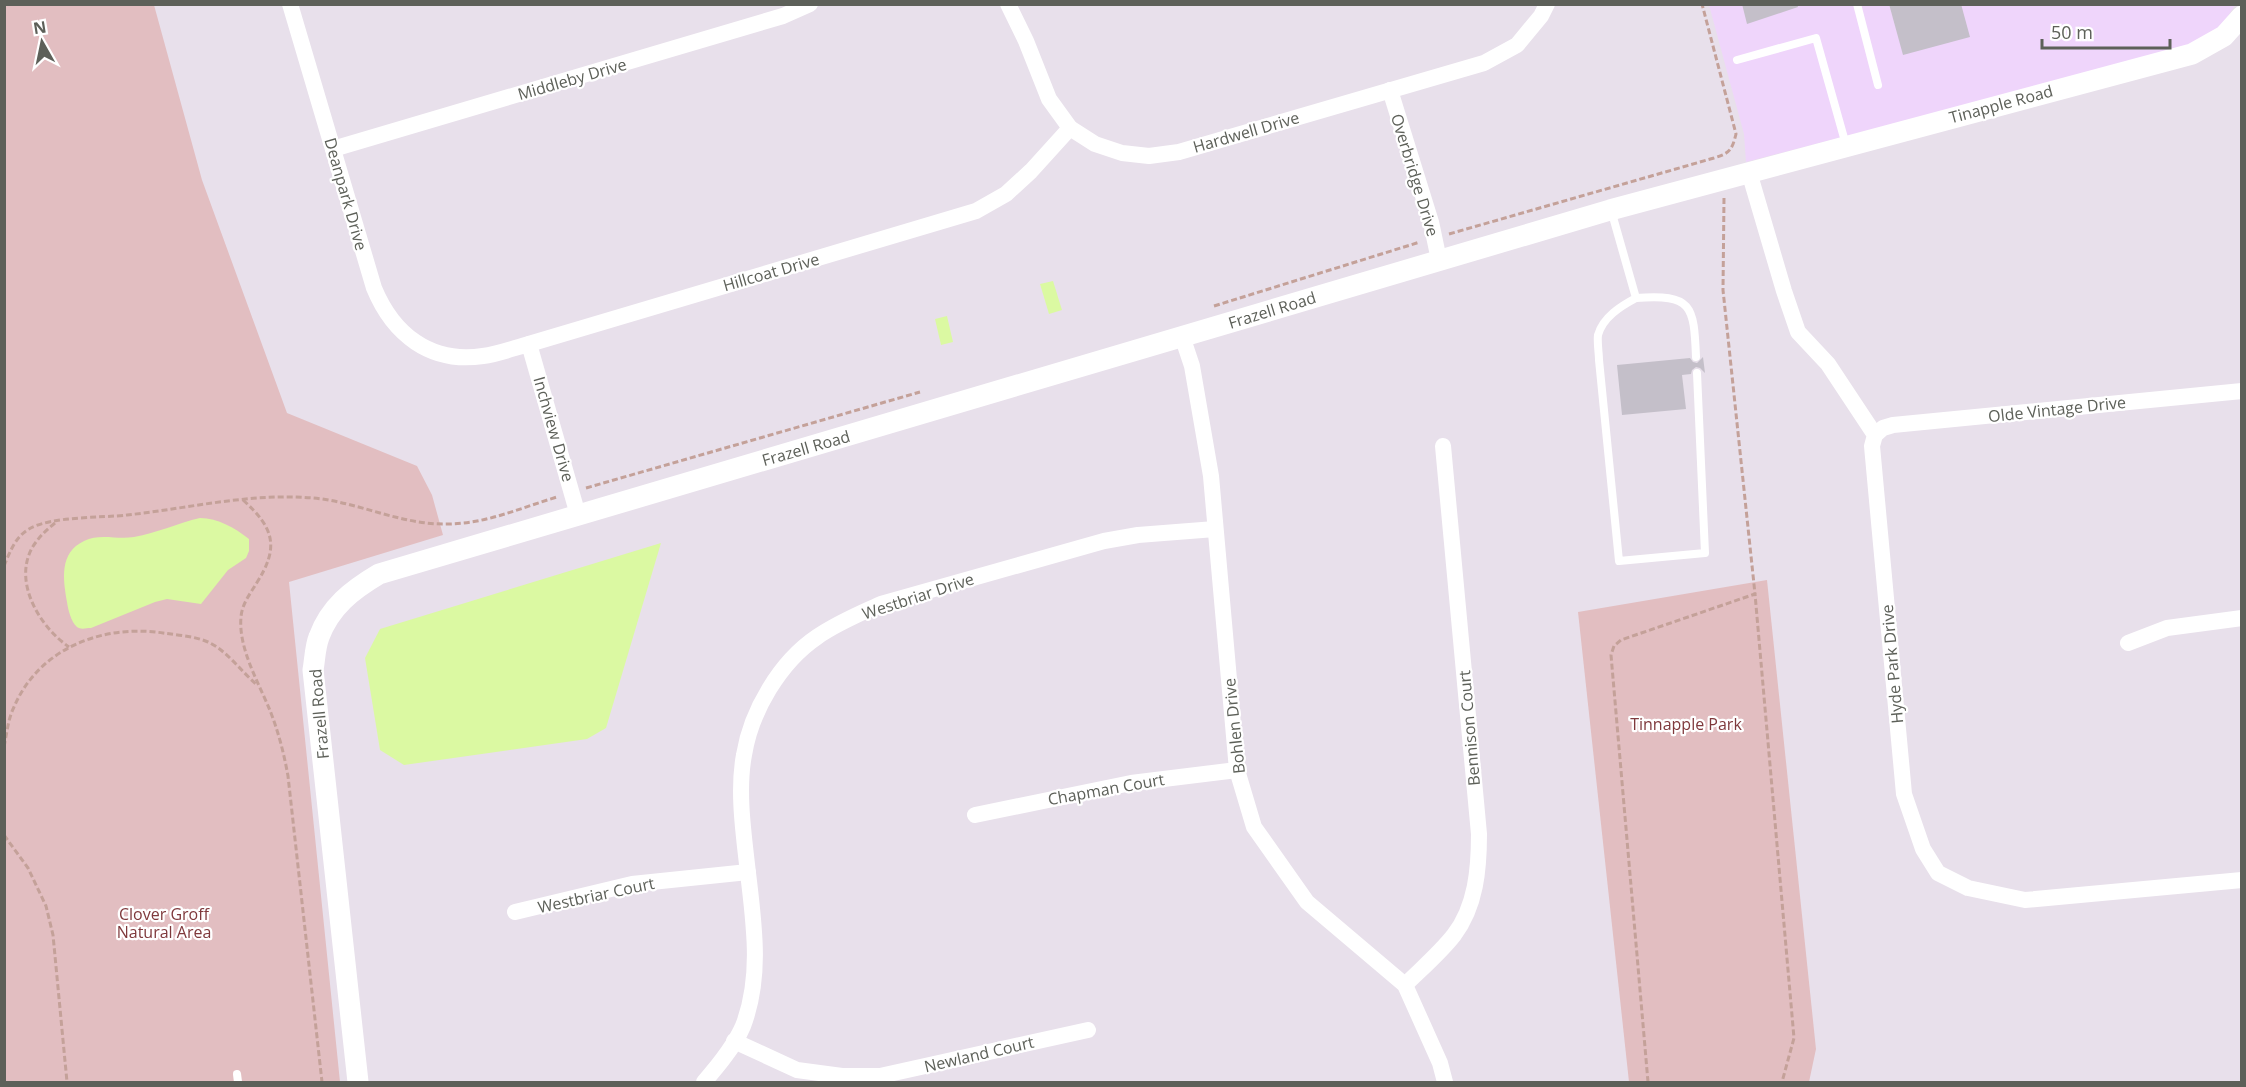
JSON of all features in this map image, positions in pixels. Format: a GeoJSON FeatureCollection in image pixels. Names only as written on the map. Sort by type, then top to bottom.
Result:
{"type":"FeatureCollection","features":[{"type":"Feature","properties":{"kind":"street","name":"Deanpark Drive"},"geometry":{"type":"LineString","coordinates":[[290,4],[374,288],[382,308],[409,338],[428,349],[443,354]]}},
{"type":"Feature","properties":{"kind":"street","name":"Middleby Drive"},"geometry":{"type":"LineString","coordinates":[[333,150],[772,20],[810,4]]}},
{"type":"Feature","properties":{"kind":"street","name":"Hardwell Drive"},"geometry":{"type":"LineString","coordinates":[[1008,4],[1049,99],[1070,128],[1095,144],[1122,153],[1149,156],[1179,152],[1484,63],[1517,45],[1544,10]]}},
{"type":"Feature","properties":{"kind":"street","name":"Tinapple Road"},"geometry":{"type":"LineString","coordinates":[[1749,172],[2192,54],[2224,36],[2241,16]]}},
{"type":"Feature","properties":{"kind":"street","name":"Overbridge Drive"},"geometry":{"type":"LineString","coordinates":[[1390,90],[1439,260]]}},
{"type":"Feature","properties":{"kind":"street","name":"Hillcoat Drive"},"geometry":{"type":"LineString","coordinates":[[443,354],[462,358],[484,356],[529,344],[976,211],[1006,194],[1031,171],[1070,128]]}},
{"type":"Feature","properties":{"kind":"street","name":"Frazell Road"},"geometry":{"type":"LineString","coordinates":[[358,1083],[313,670],[318,638],[333,610],[354,589],[379,574],[1439,260],[1749,172]]}},
{"type":"Feature","properties":{"kind":"street"},"geometry":{"type":"LineString","coordinates":[[1749,172],[1798,332],[1828,364],[1875,435]]}},
{"type":"Feature","properties":{"kind":"street","name":"Bohlen Drive"},"geometry":{"type":"LineString","coordinates":[[1182,336],[1192,366],[1211,476],[1237,771],[1254,827],[1307,902],[1405,985],[1440,1063],[1445,1083]]}},
{"type":"Feature","properties":{"kind":"street","name":"Inchview Drive"},"geometry":{"type":"LineString","coordinates":[[529,344],[578,515]]}},
{"type":"Feature","properties":{"kind":"street","name":"Olde Vintage Drive"},"geometry":{"type":"LineString","coordinates":[[1875,435],[1883,428],[1893,425],[2241,391]]}},
{"type":"Feature","properties":{"kind":"street","name":"Hyde Park Drive"},"geometry":{"type":"LineString","coordinates":[[1875,435],[1872,446],[1904,794],[1923,849],[1938,873],[1968,888],[2025,900],[2241,880]]}},
{"type":"Feature","properties":{"kind":"street","name":"Bennison Court"},"geometry":{"type":"LineString","coordinates":[[1405,985],[1454,935],[1466,914],[1475,887],[1479,858],[1443,446]]}},
{"type":"Feature","properties":{"kind":"street","name":"Westbriar Drive"},"geometry":{"type":"LineString","coordinates":[[704,1083],[721,1062],[742,1027],[752,987],[756,958],[742,786],[744,755],[749,734],[766,694],[789,662],[815,638],[846,619],[882,604],[1104,540],[1215,529]]}},
{"type":"Feature","properties":{"kind":"street"},"geometry":{"type":"LineString","coordinates":[[2128,643],[2167,628],[2241,618]]}},
{"type":"Feature","properties":{"kind":"street","name":"Chapman Court"},"geometry":{"type":"LineString","coordinates":[[975,815],[1131,783],[1237,771]]}},
{"type":"Feature","properties":{"kind":"street","name":"Westbriar Court"},"geometry":{"type":"LineString","coordinates":[[515,912],[632,884],[748,872]]}},
{"type":"Feature","properties":{"kind":"street","name":"Newland Court"},"geometry":{"type":"LineString","coordinates":[[734,1041],[797,1070],[842,1076],[880,1076],[1088,1030]]}},
{"type":"Feature","properties":{"kind":"lane"},"geometry":{"type":"LineString","coordinates":[[1857,4],[1878,85]]}},
{"type":"Feature","properties":{"kind":"lane"},"geometry":{"type":"LineString","coordinates":[[1737,60],[1816,38],[1846,145]]}},
{"type":"Feature","properties":{"kind":"lane"},"geometry":{"type":"LineString","coordinates":[[1610,210],[1636,298]]}},
{"type":"Feature","properties":{"kind":"lane"},"geometry":{"type":"LineString","coordinates":[[1696,357],[1695,324],[1689,308],[1678,300],[1661,296],[1636,298],[1622,306],[1605,320],[1598,336],[1619,561],[1705,554],[1697,373]]}},
{"type":"Feature","properties":{"kind":"path"},"geometry":{"type":"LineString","coordinates":[[1211,306],[1434,238],[1724,155],[1732,149],[1736,134],[1702,4]]}},
{"type":"Feature","properties":{"kind":"path"},"geometry":{"type":"LineString","coordinates":[[1724,201],[1723,290],[1755,594],[1794,1038],[1782,1083]]}},
{"type":"Feature","properties":{"kind":"path"},"geometry":{"type":"LineString","coordinates":[[4,566],[14,543],[30,528],[57,522],[132,515],[209,503],[299,497],[323,500],[432,524],[449,524],[495,517],[572,492],[921,392]]}},
{"type":"Feature","properties":{"kind":"path"},"geometry":{"type":"LineString","coordinates":[[243,500],[263,522],[271,536],[272,543],[267,567],[245,602],[241,617],[243,639],[257,685],[277,731],[288,776],[322,1083]]}},
{"type":"Feature","properties":{"kind":"path"},"geometry":{"type":"LineString","coordinates":[[57,522],[44,532],[32,549],[28,564],[27,584],[32,602],[45,625],[69,647]]}},
{"type":"Feature","properties":{"kind":"path"},"geometry":{"type":"LineString","coordinates":[[1648,1083],[1611,655],[1614,646],[1621,640],[1755,594]]}},
{"type":"Feature","properties":{"kind":"path"},"geometry":{"type":"LineString","coordinates":[[4,747],[14,708],[24,689],[49,659],[69,647],[97,636],[121,631],[152,632],[194,638],[214,646],[257,685]]}},
{"type":"Feature","properties":{"kind":"path"},"geometry":{"type":"LineString","coordinates":[[4,835],[28,868],[46,906],[54,946],[67,1083]]}},
{"type":"Feature","properties":{"kind":"shaded area"},"geometry":{"type":"Polygon","coordinates":[[[1709,5],[2235,5],[2225,21],[2211,34],[2178,49],[1746,162],[1744,134],[1709,5]]]}},
{"type":"Feature","properties":{"kind":"shaded area"},"geometry":{"type":"Polygon","coordinates":[[[1053,281],[1062,310],[1049,314],[1040,284],[1053,281]]]}},
{"type":"Feature","properties":{"kind":"shaded area"},"geometry":{"type":"Polygon","coordinates":[[[947,316],[953,342],[941,345],[935,319],[947,316]]]}},
{"type":"Feature","properties":{"kind":"shaded area"},"geometry":{"type":"Polygon","coordinates":[[[200,518],[226,524],[249,539],[249,551],[246,558],[228,570],[201,604],[167,599],[91,628],[80,628],[75,625],[68,608],[64,576],[70,552],[76,546],[84,541],[102,537],[134,537],[200,518]]]}},
{"type":"Feature","properties":{"kind":"shaded area"},"geometry":{"type":"Polygon","coordinates":[[[661,543],[606,728],[587,739],[404,765],[380,750],[365,658],[380,629],[661,543]]]}},
{"type":"Feature","properties":{"kind":"green space","name":"Clover Groff Natural Area"},"geometry":{"type":"Polygon","coordinates":[[[5,5],[154,5],[202,180],[287,413],[417,466],[432,495],[443,535],[289,582],[340,1082],[5,1082],[5,5]]]}},
{"type":"Feature","properties":{"kind":"green space","name":"Tinnapple Park"},"geometry":{"type":"Polygon","coordinates":[[[1767,580],[1816,1049],[1809,1082],[1629,1082],[1578,612],[1767,580]]]}},
{"type":"Feature","properties":{"kind":"building"},"geometry":{"type":"Polygon","coordinates":[[[1742,4],[1797,4],[1798,7],[1747,24],[1742,4]]]}},
{"type":"Feature","properties":{"kind":"building"},"geometry":{"type":"Polygon","coordinates":[[[1889,4],[1961,4],[1970,37],[1903,55],[1889,4]]]}},
{"type":"Feature","properties":{"kind":"building"},"geometry":{"type":"Polygon","coordinates":[[[1703,357],[1705,373],[1696,367],[1691,374],[1682,375],[1686,409],[1622,415],[1617,365],[1690,358],[1697,363],[1703,357]]]}}]}
